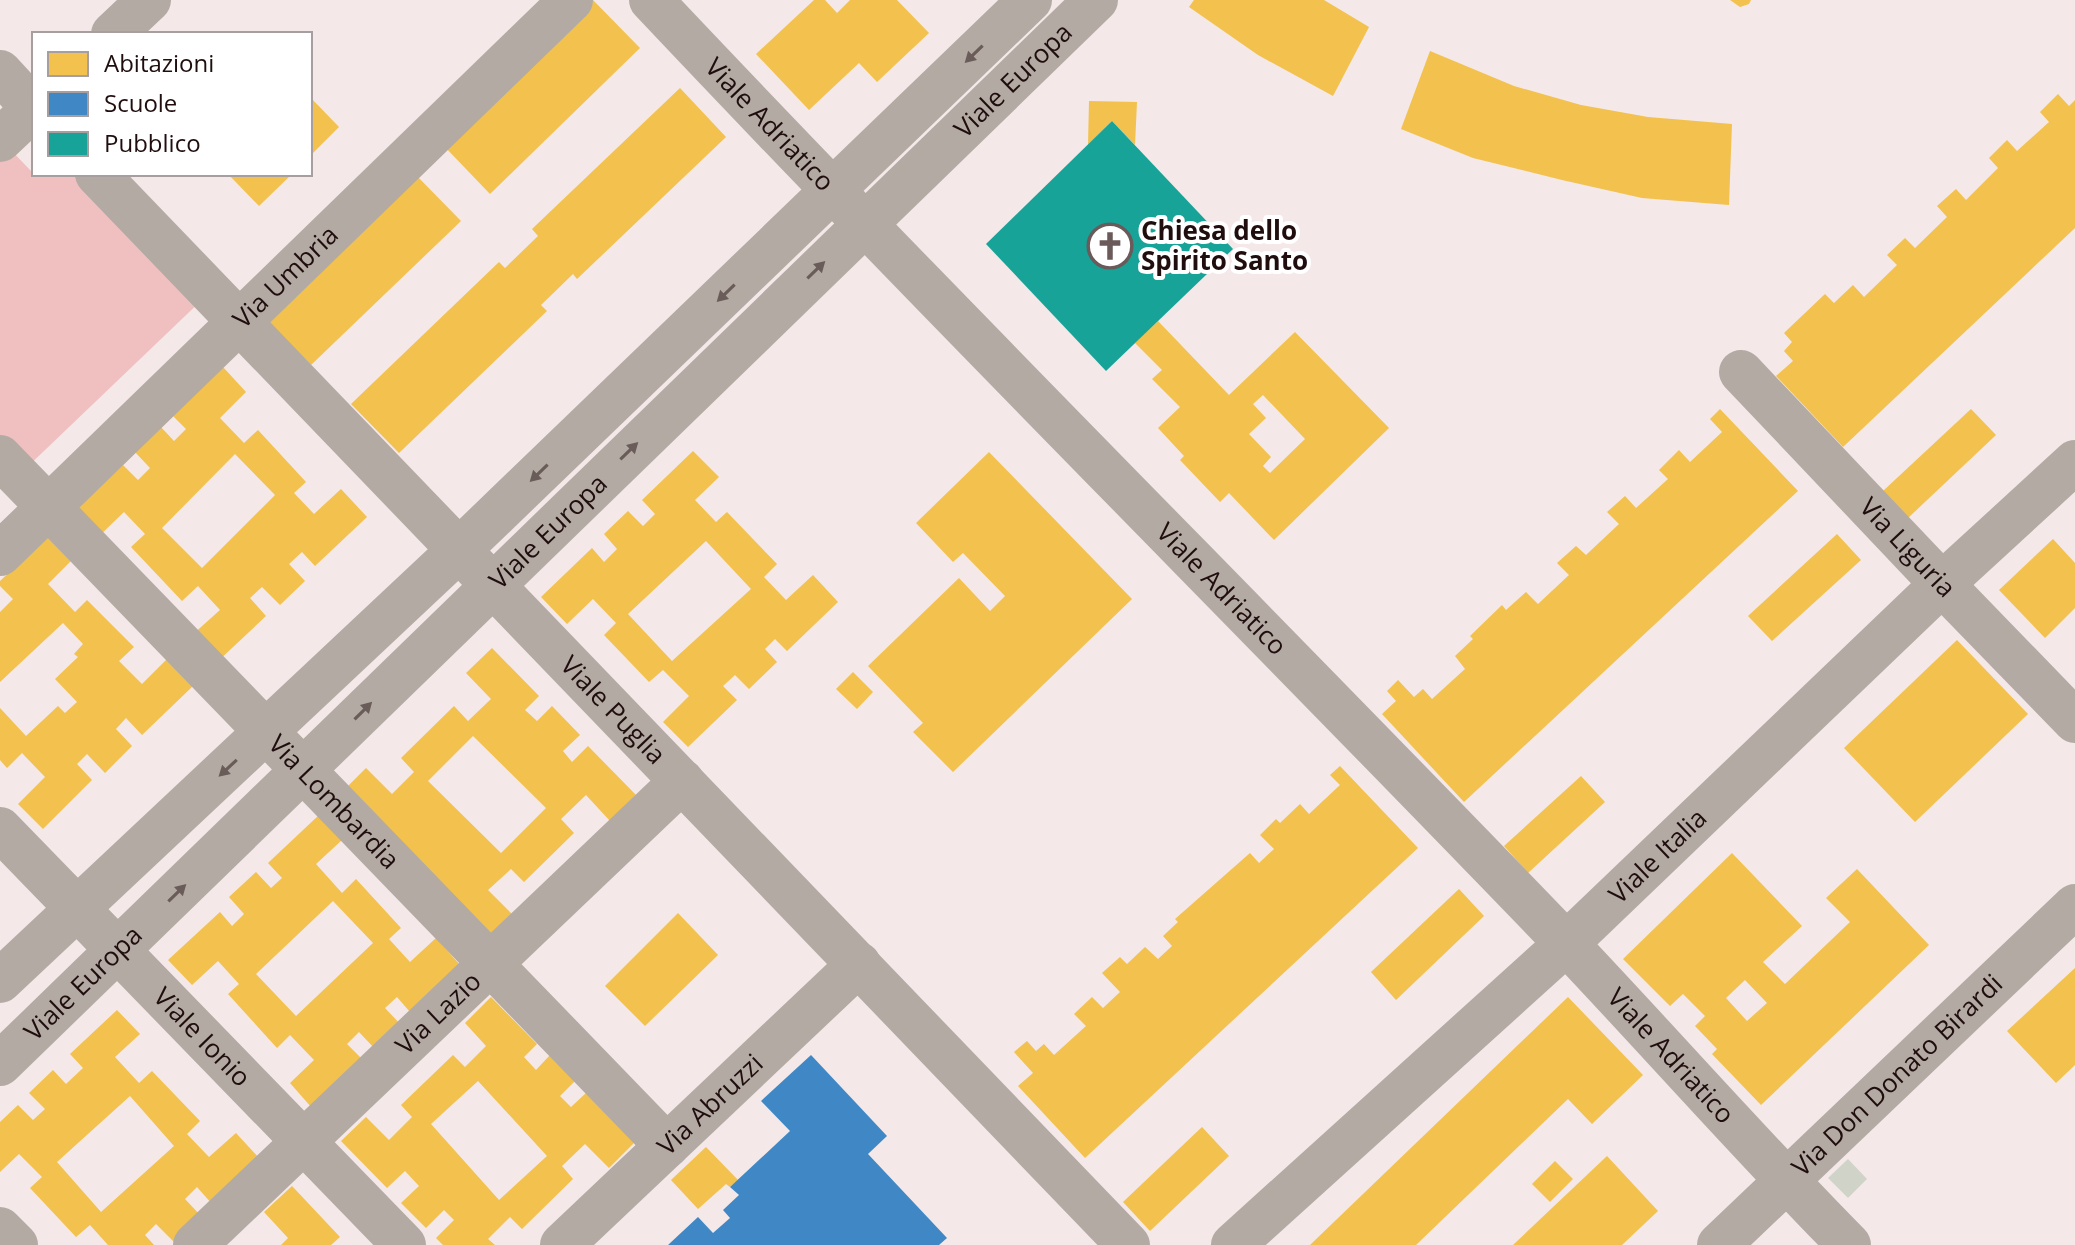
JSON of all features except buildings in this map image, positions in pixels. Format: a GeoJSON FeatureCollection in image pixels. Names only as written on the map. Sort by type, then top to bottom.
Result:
{"type":"FeatureCollection","features":[{"type":"Feature","properties":{"kind":"street"},"geometry":{"type":"LineString","coordinates":[[115,32],[149,0]]}},
{"type":"Feature","properties":{"kind":"street","name":"Via Umbria"},"geometry":{"type":"LineString","coordinates":[[0,554],[571,0]]}},
{"type":"Feature","properties":{"kind":"street","name":"Viale Adriatico"},"geometry":{"type":"LineString","coordinates":[[651,0],[831,192],[1566,944],[1849,1245]]}},
{"type":"Feature","properties":{"kind":"street","name":"Viale Europa"},"geometry":{"type":"LineString","coordinates":[[0,981],[458,551],[1030,0]]}},
{"type":"Feature","properties":{"kind":"street","name":"Viale Europa"},"geometry":{"type":"LineString","coordinates":[[0,1064],[1096,0]]}},
{"type":"Feature","properties":{"kind":"street"},"geometry":{"type":"LineString","coordinates":[[0,72],[32,106]]}},
{"type":"Feature","properties":{"kind":"street"},"geometry":{"type":"LineString","coordinates":[[0,140],[32,110]]}},
{"type":"Feature","properties":{"kind":"street","name":"Viale Puglia"},"geometry":{"type":"LineString","coordinates":[[99,176],[1128,1245]]}},
{"type":"Feature","properties":{"kind":"street","name":"Via Liguria"},"geometry":{"type":"LineString","coordinates":[[1741,372],[2075,721]]}},
{"type":"Feature","properties":{"kind":"street","name":"Via Lombardia"},"geometry":{"type":"LineString","coordinates":[[0,457],[667,1146]]}},
{"type":"Feature","properties":{"kind":"street","name":"Viale Italia"},"geometry":{"type":"LineString","coordinates":[[1233,1245],[1566,944],[1942,584],[2075,462]]}},
{"type":"Feature","properties":{"kind":"street","name":"Via Lazio"},"geometry":{"type":"LineString","coordinates":[[195,1245],[682,781]]}},
{"type":"Feature","properties":{"kind":"street","name":"Viale Ionio"},"geometry":{"type":"LineString","coordinates":[[0,829],[404,1245]]}},
{"type":"Feature","properties":{"kind":"street","name":"Via Don Donato Birardi"},"geometry":{"type":"LineString","coordinates":[[1719,1245],[2075,906]]}},
{"type":"Feature","properties":{"kind":"street","name":"Via Abruzzi"},"geometry":{"type":"LineString","coordinates":[[562,1245],[859,964]]}},
{"type":"Feature","properties":{"kind":"street"},"geometry":{"type":"LineString","coordinates":[[0,1229],[16,1245]]}},
{"type":"Feature","properties":{"kind":"shaded area"},"geometry":{"type":"Polygon","coordinates":[[[8,147],[32,170],[32,176],[86,176],[207,295],[22,472],[0,448],[0,154],[8,147]]]}},
{"type":"Feature","properties":{"kind":"place","name":"Chiesa dello Spirito Santo"},"geometry":{"type":"Point","coordinates":[1110,246]}}]}
